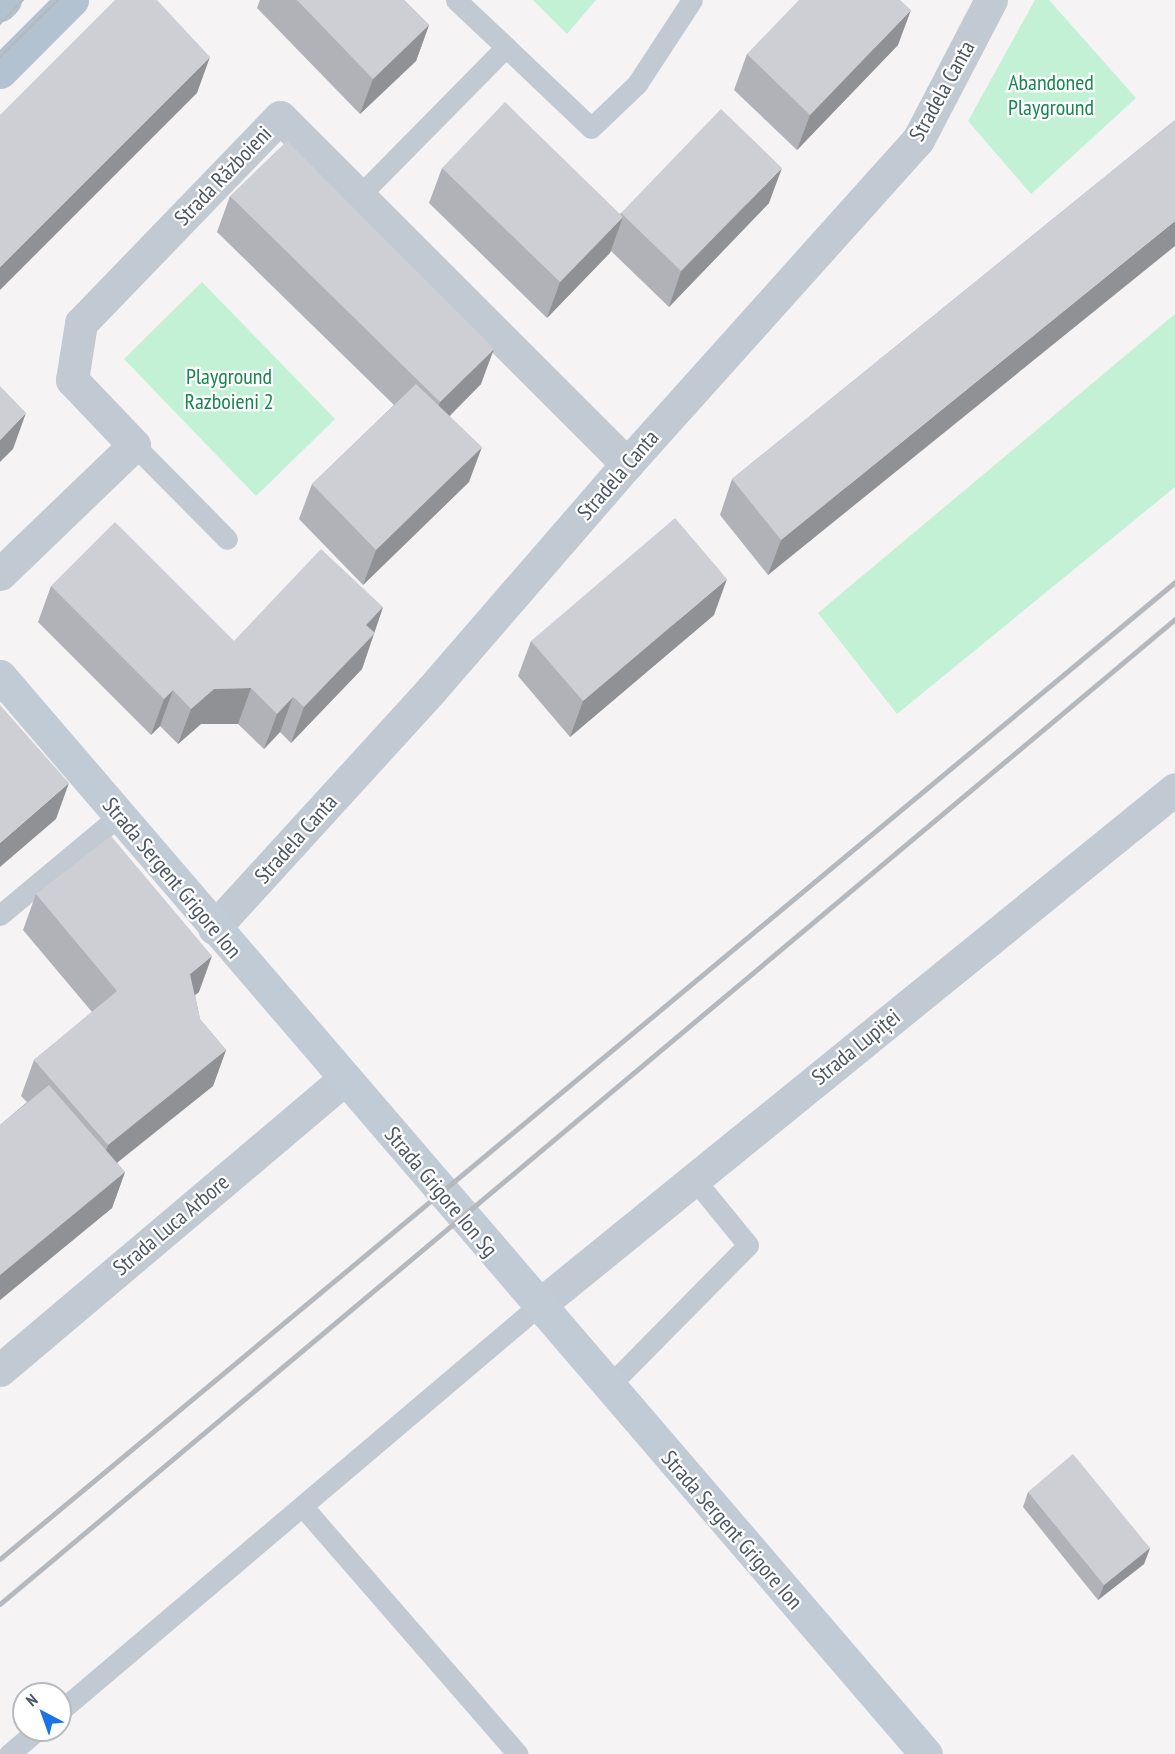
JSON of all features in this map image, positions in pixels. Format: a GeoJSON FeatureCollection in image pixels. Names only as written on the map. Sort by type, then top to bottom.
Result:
{"type":"FeatureCollection","features":[{"type":"Feature","properties":{"kind":"main road"},"geometry":{"type":"LineString","coordinates":[[0,5],[5,0]]}},
{"type":"Feature","properties":{"kind":"main road"},"geometry":{"type":"LineString","coordinates":[[0,72],[72,0]]}},
{"type":"Feature","properties":{"kind":"street","name":"Stradela Canta"},"geometry":{"type":"LineString","coordinates":[[214,928],[432,689],[627,464],[918,140],[990,0]]}},
{"type":"Feature","properties":{"kind":"street","name":"Strada Războieni"},"geometry":{"type":"LineString","coordinates":[[134,445],[72,380],[81,323],[280,117],[627,464]]}},
{"type":"Feature","properties":{"kind":"street"},"geometry":{"type":"LineString","coordinates":[[0,574],[134,445]]}},
{"type":"Feature","properties":{"kind":"street","name":"Strada Sergent Grigore Ion"},"geometry":{"type":"LineString","coordinates":[[0,676],[343,1080]]}},
{"type":"Feature","properties":{"kind":"street","name":"Strada Lupiței"},"geometry":{"type":"LineString","coordinates":[[537,1306],[1175,789]]}},
{"type":"Feature","properties":{"kind":"street","name":"Strada Grigore Ion Sg"},"geometry":{"type":"LineString","coordinates":[[343,1080],[537,1306]]}},
{"type":"Feature","properties":{"kind":"street","name":"Strada Luca Arbore"},"geometry":{"type":"LineString","coordinates":[[0,1370],[343,1080]]}},
{"type":"Feature","properties":{"kind":"street","name":"Strada Sergent Grigore Ion"},"geometry":{"type":"LineString","coordinates":[[537,1306],[926,1754]]}},
{"type":"Feature","properties":{"kind":"lane"},"geometry":{"type":"LineString","coordinates":[[456,0],[591,128],[637,84],[692,0]]}},
{"type":"Feature","properties":{"kind":"lane"},"geometry":{"type":"LineString","coordinates":[[360,195],[506,47]]}},
{"type":"Feature","properties":{"kind":"lane"},"geometry":{"type":"LineString","coordinates":[[134,445],[227,539]]}},
{"type":"Feature","properties":{"kind":"lane"},"geometry":{"type":"LineString","coordinates":[[0,915],[119,816]]}},
{"type":"Feature","properties":{"kind":"lane"},"geometry":{"type":"LineString","coordinates":[[608,1387],[748,1245],[694,1179]]}},
{"type":"Feature","properties":{"kind":"lane"},"geometry":{"type":"LineString","coordinates":[[72,1702],[537,1306]]}},
{"type":"Feature","properties":{"kind":"lane"},"geometry":{"type":"LineString","coordinates":[[303,1507],[518,1754]]}},
{"type":"Feature","properties":{"kind":"lane"},"geometry":{"type":"LineString","coordinates":[[9,1754],[24,1742]]}},
{"type":"Feature","properties":{"kind":"green space"},"geometry":{"type":"Polygon","coordinates":[[[533,0],[596,0],[567,34],[533,0]]]}},
{"type":"Feature","properties":{"kind":"green space","name":"Abandoned Playground"},"geometry":{"type":"Polygon","coordinates":[[[1035,0],[1049,0],[1136,98],[1031,194],[968,121],[1035,0]]]}},
{"type":"Feature","properties":{"kind":"green space","name":"Playground Razboieni 2"},"geometry":{"type":"Polygon","coordinates":[[[202,282],[335,419],[256,496],[124,359],[202,282]]]}},
{"type":"Feature","properties":{"kind":"green space"},"geometry":{"type":"Polygon","coordinates":[[[1175,314],[1175,487],[897,714],[818,613],[1175,314]]]}},
{"type":"Feature","properties":{"kind":"building"},"geometry":{"type":"Polygon","coordinates":[[[115,0],[157,0],[210,57],[0,267],[0,115],[115,0]]]}},
{"type":"Feature","properties":{"kind":"building"},"geometry":{"type":"Polygon","coordinates":[[[297,0],[404,0],[429,25],[373,79],[297,0]]]}},
{"type":"Feature","properties":{"kind":"building"},"geometry":{"type":"Polygon","coordinates":[[[799,0],[900,0],[911,10],[810,115],[747,54],[799,0]]]}},
{"type":"Feature","properties":{"kind":"building"},"geometry":{"type":"Polygon","coordinates":[[[505,102],[623,217],[560,282],[442,168],[505,102]]]}},
{"type":"Feature","properties":{"kind":"building"},"geometry":{"type":"Polygon","coordinates":[[[721,109],[782,168],[681,271],[621,213],[721,109]]]}},
{"type":"Feature","properties":{"kind":"building"},"geometry":{"type":"Polygon","coordinates":[[[1175,120],[1175,221],[781,540],[732,479],[1175,120]]]}},
{"type":"Feature","properties":{"kind":"building"},"geometry":{"type":"Polygon","coordinates":[[[287,141],[494,349],[440,402],[230,196],[287,141]]]}},
{"type":"Feature","properties":{"kind":"building"},"geometry":{"type":"Polygon","coordinates":[[[416,384],[482,447],[376,550],[312,484],[416,384]]]}},
{"type":"Feature","properties":{"kind":"building"},"geometry":{"type":"Polygon","coordinates":[[[0,386],[26,413],[0,440],[0,386]]]}},
{"type":"Feature","properties":{"kind":"building"},"geometry":{"type":"Polygon","coordinates":[[[675,518],[727,579],[583,701],[531,641],[675,518]]]}},
{"type":"Feature","properties":{"kind":"building"},"geometry":{"type":"Polygon","coordinates":[[[115,522],[234,641],[321,549],[383,607],[366,625],[375,633],[304,707],[293,697],[277,714],[251,688],[214,689],[191,709],[173,690],[164,699],[51,586],[115,522]]]}},
{"type":"Feature","properties":{"kind":"building"},"geometry":{"type":"Polygon","coordinates":[[[0,705],[69,783],[0,843],[0,705]]]}},
{"type":"Feature","properties":{"kind":"building"},"geometry":{"type":"Polygon","coordinates":[[[111,836],[212,956],[190,974],[200,1019],[226,1050],[108,1145],[34,1060],[117,991],[36,894],[111,836]]]}},
{"type":"Feature","properties":{"kind":"building"},"geometry":{"type":"Polygon","coordinates":[[[49,1085],[125,1172],[0,1275],[0,1125],[49,1085]]]}},
{"type":"Feature","properties":{"kind":"building"},"geometry":{"type":"Polygon","coordinates":[[[1073,1454],[1150,1548],[1104,1585],[1028,1492],[1073,1454]]]}},
{"type":"Feature","properties":{"kind":"tram line"},"geometry":{"type":"LineString","coordinates":[[0,24],[23,0]]}},
{"type":"Feature","properties":{"kind":"tram line"},"geometry":{"type":"LineString","coordinates":[[0,57],[58,0]]}},
{"type":"Feature","properties":{"kind":"railway"},"geometry":{"type":"LineString","coordinates":[[0,1559],[1175,582]]}},
{"type":"Feature","properties":{"kind":"railway"},"geometry":{"type":"LineString","coordinates":[[0,1604],[1175,619]]}}]}
